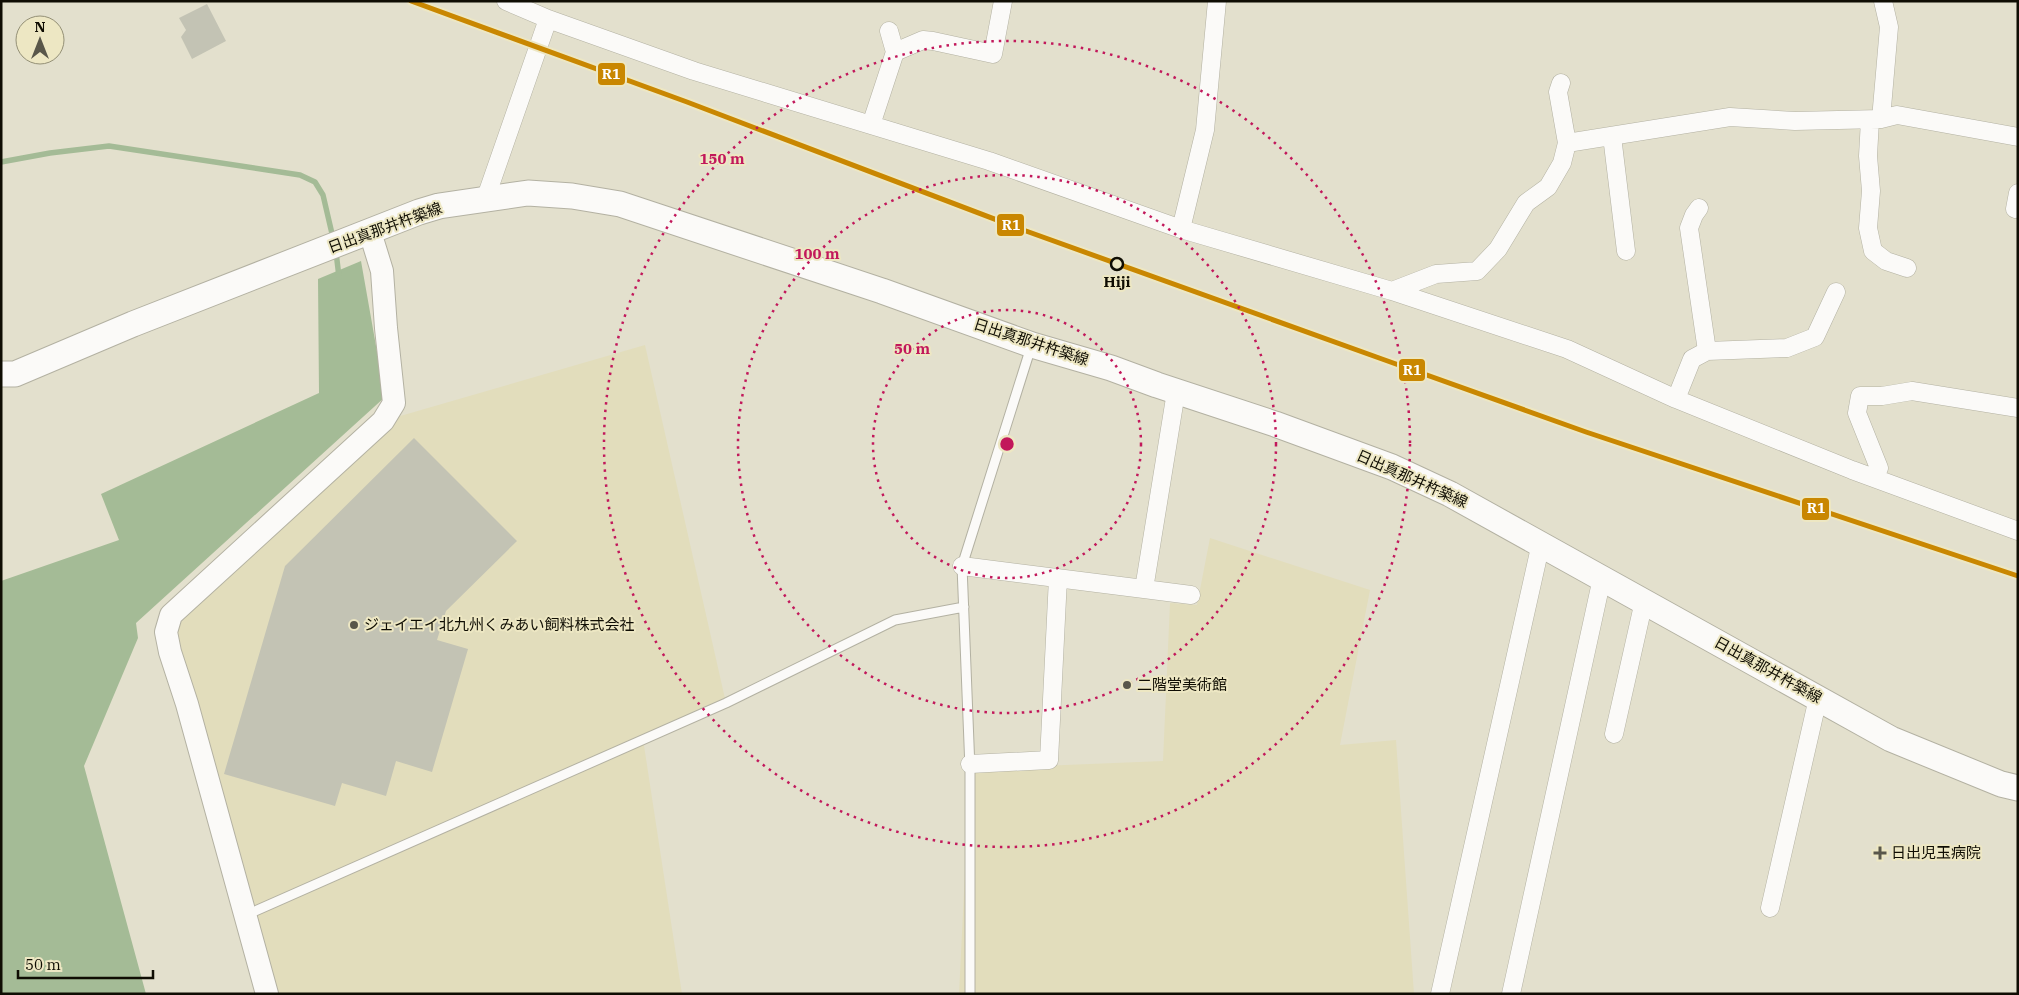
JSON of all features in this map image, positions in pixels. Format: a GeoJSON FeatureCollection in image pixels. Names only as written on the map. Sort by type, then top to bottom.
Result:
{"type":"FeatureCollection","features":[{"type":"Feature","properties":{"kind":"main road","name":"日出真那井杵築線"},"geometry":{"type":"LineString","coordinates":[[1,374],[15,374],[132,324],[432,208],[528,193],[572,196],[620,204],[899,296],[1032,345],[1111,368],[1392,467],[1450,494],[1541,543],[1891,739],[2001,784],[2018,788]]}},
{"type":"Feature","properties":{"kind":"street"},"geometry":{"type":"LineString","coordinates":[[506,1],[548,19],[694,71],[989,161],[1181,228],[1392,291],[1567,349],[1676,399],[1875,478],[2018,532]]}},
{"type":"Feature","properties":{"kind":"street"},"geometry":{"type":"LineString","coordinates":[[894,52],[923,40],[928,40],[993,54],[1003,1]]}},
{"type":"Feature","properties":{"kind":"street"},"geometry":{"type":"LineString","coordinates":[[1181,228],[1205,130],[1217,1]]}},
{"type":"Feature","properties":{"kind":"street"},"geometry":{"type":"LineString","coordinates":[[1883,1],[1889,28],[1876,120],[1868,156],[1871,191],[1868,228],[1873,252],[1886,261],[1907,268]]}},
{"type":"Feature","properties":{"kind":"street"},"geometry":{"type":"LineString","coordinates":[[485,200],[548,19]]}},
{"type":"Feature","properties":{"kind":"street"},"geometry":{"type":"LineString","coordinates":[[871,125],[894,52],[889,31]]}},
{"type":"Feature","properties":{"kind":"street"},"geometry":{"type":"LineString","coordinates":[[1392,291],[1436,274],[1477,271],[1498,249],[1526,203],[1548,187],[1562,163],[1567,143],[1558,92],[1561,83]]}},
{"type":"Feature","properties":{"kind":"street"},"geometry":{"type":"LineString","coordinates":[[1567,143],[1730,117],[1795,121],[1876,120],[1897,115],[2018,137]]}},
{"type":"Feature","properties":{"kind":"street"},"geometry":{"type":"LineString","coordinates":[[1612,136],[1626,252]]}},
{"type":"Feature","properties":{"kind":"street"},"geometry":{"type":"LineString","coordinates":[[1699,208],[1689,228],[1707,352]]}},
{"type":"Feature","properties":{"kind":"street"},"geometry":{"type":"LineString","coordinates":[[266,994],[246,915],[187,704],[170,652],[166,632],[171,616],[383,421],[394,403],[382,271],[370,232]]}},
{"type":"Feature","properties":{"kind":"street"},"geometry":{"type":"LineString","coordinates":[[1676,399],[1692,359],[1707,352],[1787,348],[1815,337],[1836,292]]}},
{"type":"Feature","properties":{"kind":"street"},"geometry":{"type":"LineString","coordinates":[[1875,478],[1879,468],[1857,413],[1860,396],[1882,396],[1912,391],[2018,408]]}},
{"type":"Feature","properties":{"kind":"street"},"geometry":{"type":"LineString","coordinates":[[1144,589],[1176,392]]}},
{"type":"Feature","properties":{"kind":"street"},"geometry":{"type":"LineString","coordinates":[[1440,994],[1541,543]]}},
{"type":"Feature","properties":{"kind":"street"},"geometry":{"type":"LineString","coordinates":[[962,566],[1191,595]]}},
{"type":"Feature","properties":{"kind":"street"},"geometry":{"type":"LineString","coordinates":[[970,764],[1049,760],[1058,578]]}},
{"type":"Feature","properties":{"kind":"street"},"geometry":{"type":"LineString","coordinates":[[1512,994],[1602,578]]}},
{"type":"Feature","properties":{"kind":"street"},"geometry":{"type":"LineString","coordinates":[[1614,734],[1644,601]]}},
{"type":"Feature","properties":{"kind":"street"},"geometry":{"type":"LineString","coordinates":[[1770,908],[1818,698]]}},
{"type":"Feature","properties":{"kind":"lane"},"geometry":{"type":"LineString","coordinates":[[970,994],[970,764],[962,566],[1032,345]]}},
{"type":"Feature","properties":{"kind":"lane"},"geometry":{"type":"LineString","coordinates":[[246,915],[726,703],[894,620],[964,607]]}},
{"type":"Feature","properties":{"kind":"shaded area"},"geometry":{"type":"Polygon","coordinates":[[[361,261],[385,397],[136,623],[138,638],[84,766],[146,994],[1,994],[1,581],[119,540],[101,494],[319,393],[318,279],[361,261]]]}},
{"type":"Feature","properties":{"kind":"shaded area"},"geometry":{"type":"Polygon","coordinates":[[[645,345],[726,703],[643,739],[682,994],[267,994],[171,615],[383,421],[645,345]]]}},
{"type":"Feature","properties":{"kind":"shaded area"},"geometry":{"type":"Polygon","coordinates":[[[1210,538],[1370,590],[1340,745],[1396,740],[1414,994],[959,994],[970,769],[1163,761],[1170,603],[1197,605],[1210,538]]]}},
{"type":"Feature","properties":{"kind":"building"},"geometry":{"type":"Polygon","coordinates":[[[207,4],[226,41],[192,59],[181,37],[186,30],[179,18],[207,4]]]}},
{"type":"Feature","properties":{"kind":"building","name":"ジェイエイ北九州くみあい飼料株式会社"},"geometry":{"type":"Polygon","coordinates":[[[414,438],[517,541],[446,611],[437,640],[468,649],[432,772],[396,761],[386,796],[342,783],[335,806],[224,774],[285,566],[414,438]]]}},
{"type":"Feature","properties":{"kind":"waterway"},"geometry":{"type":"LineString","coordinates":[[1,162],[50,153],[109,146],[300,175],[315,182],[323,195],[333,238]]}},
{"type":"Feature","properties":{"kind":"waterway"},"geometry":{"type":"LineString","coordinates":[[336,252],[339,277]]}},
{"type":"Feature","properties":{"kind":"transit line","name":"R1"},"geometry":{"type":"LineString","coordinates":[[411,1],[687,102],[1026,231],[1586,432],[2018,576]]}},
{"type":"Feature","properties":{"kind":"place","name":"Hiji"},"geometry":{"type":"Point","coordinates":[1117,264]}},
{"type":"Feature","properties":{"kind":"place","name":"ジェイエイ北九州くみあい飼料株式会社"},"geometry":{"type":"Point","coordinates":[354,625]}},
{"type":"Feature","properties":{"kind":"place","name":"二階堂美術館"},"geometry":{"type":"Point","coordinates":[1127,685]}},
{"type":"Feature","properties":{"kind":"place","name":"日出児玉病院"},"geometry":{"type":"Point","coordinates":[1880,853]}}]}
